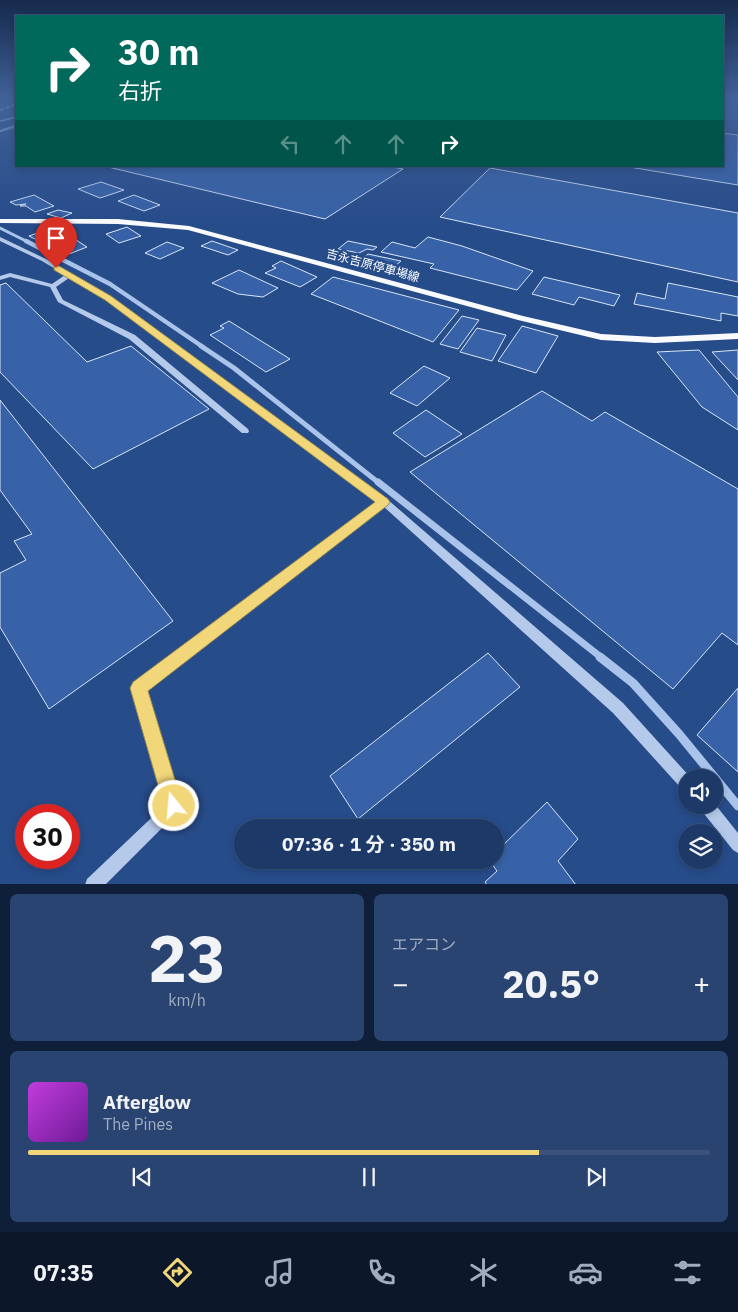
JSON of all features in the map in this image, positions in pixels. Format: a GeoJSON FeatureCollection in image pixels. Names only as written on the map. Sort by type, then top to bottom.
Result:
{"type":"FeatureCollection","features":[{"type":"Feature","properties":{"kind":"main road","name":"吉永吉原停車場線"},"geometry":{"type":"LineString","coordinates":[[0,221],[139,221],[163,223],[521,318],[601,337],[655,340],[738,336]]}},
{"type":"Feature","properties":{"kind":"street"},"geometry":{"type":"LineString","coordinates":[[0,238],[70,275],[108,298],[384,502],[618,708],[678,774]]}},
{"type":"Feature","properties":{"kind":"street"},"geometry":{"type":"LineString","coordinates":[[0,278],[10,275],[53,286],[70,275]]}},
{"type":"Feature","properties":{"kind":"street"},"geometry":{"type":"LineString","coordinates":[[53,286],[60,301],[132,337],[245,430]]}},
{"type":"Feature","properties":{"kind":"street"},"geometry":{"type":"LineString","coordinates":[[93,884],[174,806],[139,688],[384,502]]}},
{"type":"Feature","properties":{"kind":"street"},"geometry":{"type":"LineString","coordinates":[[713,814],[738,845]]}},
{"type":"Feature","properties":{"kind":"building"},"geometry":{"type":"Polygon","coordinates":[[[724,139],[738,139],[738,185],[629,167],[724,167],[724,139]]]}},
{"type":"Feature","properties":{"kind":"building"},"geometry":{"type":"Polygon","coordinates":[[[108,167],[392,167],[403,169],[325,219],[108,167]]]}},
{"type":"Feature","properties":{"kind":"building"},"geometry":{"type":"Polygon","coordinates":[[[490,168],[738,213],[738,282],[440,217],[490,168]]]}},
{"type":"Feature","properties":{"kind":"building"},"geometry":{"type":"Polygon","coordinates":[[[101,182],[124,190],[100,198],[78,189],[101,182]]]}},
{"type":"Feature","properties":{"kind":"building"},"geometry":{"type":"Polygon","coordinates":[[[34,195],[54,206],[35,212],[26,206],[20,206],[26,204],[16,205],[10,202],[34,195]]]}},
{"type":"Feature","properties":{"kind":"building"},"geometry":{"type":"Polygon","coordinates":[[[134,195],[160,205],[144,211],[118,201],[134,195]]]}},
{"type":"Feature","properties":{"kind":"building"},"geometry":{"type":"Polygon","coordinates":[[[58,210],[72,213],[61,218],[47,214],[58,210]]]}},
{"type":"Feature","properties":{"kind":"building"},"geometry":{"type":"Polygon","coordinates":[[[127,227],[141,236],[119,243],[106,234],[127,227]]]}},
{"type":"Feature","properties":{"kind":"building"},"geometry":{"type":"Polygon","coordinates":[[[68,228],[75,231],[43,243],[29,236],[40,232],[49,236],[68,228]]]}},
{"type":"Feature","properties":{"kind":"building"},"geometry":{"type":"Polygon","coordinates":[[[428,237],[462,246],[533,271],[517,290],[430,268],[434,264],[381,252],[392,242],[415,248],[428,237]]]}},
{"type":"Feature","properties":{"kind":"building"},"geometry":{"type":"Polygon","coordinates":[[[76,240],[87,247],[69,254],[52,246],[76,240]]]}},
{"type":"Feature","properties":{"kind":"building"},"geometry":{"type":"Polygon","coordinates":[[[212,241],[238,250],[228,255],[201,246],[212,241]]]}},
{"type":"Feature","properties":{"kind":"building"},"geometry":{"type":"Polygon","coordinates":[[[348,241],[377,247],[373,250],[367,249],[359,253],[338,249],[348,241]]]}},
{"type":"Feature","properties":{"kind":"building"},"geometry":{"type":"Polygon","coordinates":[[[167,242],[184,248],[160,259],[145,253],[167,242]]]}},
{"type":"Feature","properties":{"kind":"building"},"geometry":{"type":"Polygon","coordinates":[[[368,254],[401,261],[391,270],[359,262],[368,254]]]}},
{"type":"Feature","properties":{"kind":"building"},"geometry":{"type":"Polygon","coordinates":[[[281,261],[317,277],[300,287],[265,273],[276,268],[272,266],[281,261]]]}},
{"type":"Feature","properties":{"kind":"building"},"geometry":{"type":"Polygon","coordinates":[[[239,270],[278,288],[263,297],[238,294],[212,283],[239,270]]]}},
{"type":"Feature","properties":{"kind":"building"},"geometry":{"type":"Polygon","coordinates":[[[333,277],[459,310],[433,342],[311,294],[333,277]]]}},
{"type":"Feature","properties":{"kind":"building"},"geometry":{"type":"Polygon","coordinates":[[[544,277],[620,295],[614,306],[579,297],[574,305],[532,294],[544,277]]]}},
{"type":"Feature","properties":{"kind":"building"},"geometry":{"type":"Polygon","coordinates":[[[6,283],[87,362],[131,346],[209,409],[93,469],[0,372],[0,285],[6,283]]]}},
{"type":"Feature","properties":{"kind":"building"},"geometry":{"type":"Polygon","coordinates":[[[668,283],[738,297],[738,316],[721,313],[721,321],[634,304],[637,293],[665,299],[668,283]]]}},
{"type":"Feature","properties":{"kind":"building"},"geometry":{"type":"Polygon","coordinates":[[[462,316],[479,320],[458,349],[440,344],[462,316]]]}},
{"type":"Feature","properties":{"kind":"building"},"geometry":{"type":"Polygon","coordinates":[[[229,321],[290,359],[266,372],[210,335],[224,328],[220,326],[229,321]]]}},
{"type":"Feature","properties":{"kind":"building"},"geometry":{"type":"Polygon","coordinates":[[[522,326],[558,336],[536,373],[498,361],[522,326]]]}},
{"type":"Feature","properties":{"kind":"building"},"geometry":{"type":"Polygon","coordinates":[[[477,328],[506,335],[492,361],[460,352],[477,328]]]}},
{"type":"Feature","properties":{"kind":"building"},"geometry":{"type":"Polygon","coordinates":[[[699,350],[738,397],[738,430],[702,407],[657,352],[699,350]]]}},
{"type":"Feature","properties":{"kind":"building"},"geometry":{"type":"Polygon","coordinates":[[[738,350],[738,380],[712,352],[738,350]]]}},
{"type":"Feature","properties":{"kind":"building"},"geometry":{"type":"Polygon","coordinates":[[[424,366],[450,378],[417,406],[390,393],[424,366]]]}},
{"type":"Feature","properties":{"kind":"building"},"geometry":{"type":"Polygon","coordinates":[[[542,391],[592,421],[605,412],[738,489],[738,645],[722,633],[673,689],[410,472],[542,391]]]}},
{"type":"Feature","properties":{"kind":"building"},"geometry":{"type":"Polygon","coordinates":[[[0,400],[173,621],[49,709],[0,627],[0,573],[26,560],[14,541],[32,534],[0,490],[0,400]]]}},
{"type":"Feature","properties":{"kind":"building"},"geometry":{"type":"Polygon","coordinates":[[[426,410],[462,434],[425,457],[393,433],[426,410]]]}},
{"type":"Feature","properties":{"kind":"building"},"geometry":{"type":"Polygon","coordinates":[[[488,653],[520,687],[358,819],[330,776],[488,653]]]}},
{"type":"Feature","properties":{"kind":"building"},"geometry":{"type":"Polygon","coordinates":[[[738,688],[738,772],[697,735],[738,688]]]}},
{"type":"Feature","properties":{"kind":"building"},"geometry":{"type":"Polygon","coordinates":[[[547,802],[578,839],[558,861],[575,884],[486,884],[485,882],[497,871],[496,869],[504,869],[504,844],[547,802]]]}},
{"type":"Feature","properties":{"kind":"waterway"},"geometry":{"type":"LineString","coordinates":[[0,228],[26,241]]}},
{"type":"Feature","properties":{"kind":"waterway"},"geometry":{"type":"LineString","coordinates":[[26,241],[110,284],[203,347]]}},
{"type":"Feature","properties":{"kind":"waterway"},"geometry":{"type":"LineString","coordinates":[[201,346],[234,368],[379,483]]}},
{"type":"Feature","properties":{"kind":"waterway"},"geometry":{"type":"LineString","coordinates":[[378,482],[602,658]]}},
{"type":"Feature","properties":{"kind":"waterway"},"geometry":{"type":"LineString","coordinates":[[600,657],[633,683],[679,734],[738,806]]}},
{"type":"Feature","properties":{"kind":"route"},"geometry":{"type":"LineString","coordinates":[[56,268],[108,298],[384,502],[139,688],[174,806]]}}]}
